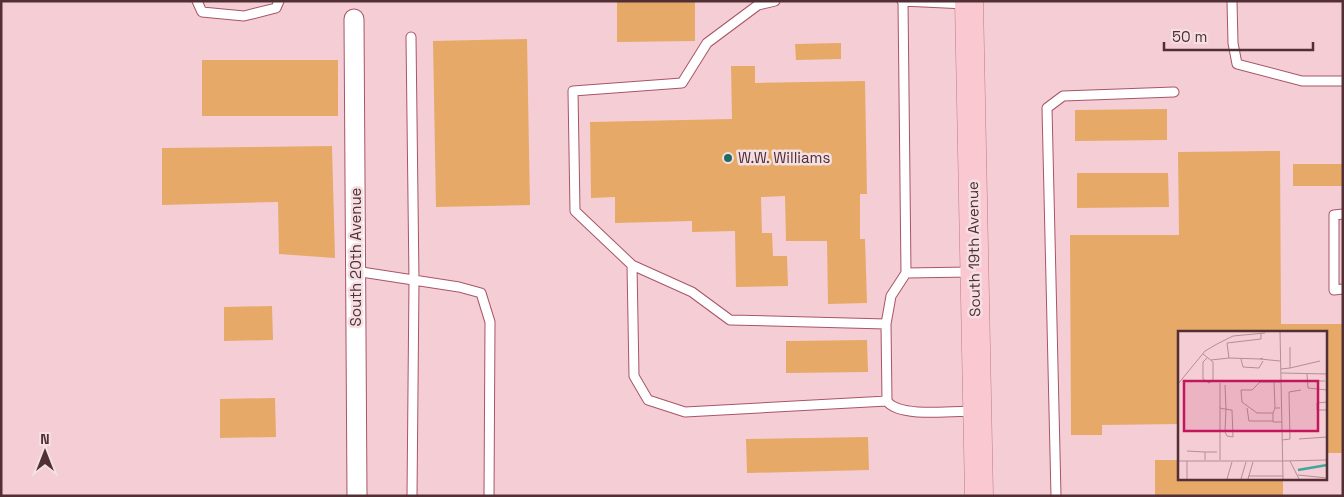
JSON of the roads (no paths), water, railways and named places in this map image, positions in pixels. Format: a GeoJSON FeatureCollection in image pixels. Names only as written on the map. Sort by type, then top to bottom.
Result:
{"type":"FeatureCollection","features":[{"type":"Feature","properties":{"kind":"main road","name":"South 19th Avenue"},"geometry":{"type":"LineString","coordinates":[[969,3],[979,496]]}},
{"type":"Feature","properties":{"kind":"street","name":"South 20th Avenue"},"geometry":{"type":"LineString","coordinates":[[354,18],[357,496]]}},
{"type":"Feature","properties":{"kind":"lane"},"geometry":{"type":"LineString","coordinates":[[197,1],[202,12],[244,16],[276,8],[279,1]]}},
{"type":"Feature","properties":{"kind":"lane"},"geometry":{"type":"LineString","coordinates":[[775,1],[758,5],[707,43],[682,83],[573,91],[575,212],[632,265],[692,292],[730,320],[886,324]]}},
{"type":"Feature","properties":{"kind":"lane"},"geometry":{"type":"LineString","coordinates":[[969,3],[903,1],[906,273],[891,296],[886,324],[887,401],[896,410],[906,412],[977,411]]}},
{"type":"Feature","properties":{"kind":"lane"},"geometry":{"type":"LineString","coordinates":[[1232,1],[1233,43],[1237,64],[1302,81],[1343,81]]}},
{"type":"Feature","properties":{"kind":"lane"},"geometry":{"type":"LineString","coordinates":[[411,37],[414,281],[412,496]]}},
{"type":"Feature","properties":{"kind":"lane"},"geometry":{"type":"LineString","coordinates":[[1056,496],[1047,108],[1063,96],[1174,92]]}},
{"type":"Feature","properties":{"kind":"lane"},"geometry":{"type":"LineString","coordinates":[[1343,214],[1334,215],[1334,290],[1343,289]]}},
{"type":"Feature","properties":{"kind":"lane"},"geometry":{"type":"LineString","coordinates":[[632,265],[634,376],[648,400],[684,412],[887,401]]}},
{"type":"Feature","properties":{"kind":"lane"},"geometry":{"type":"LineString","coordinates":[[356,271],[459,287],[481,293],[490,322],[490,496]]}},
{"type":"Feature","properties":{"kind":"lane"},"geometry":{"type":"LineString","coordinates":[[906,273],[974,272]]}},
{"type":"Feature","properties":{"kind":"place","name":"W.W. Williams"},"geometry":{"type":"Point","coordinates":[728,158]}}]}
